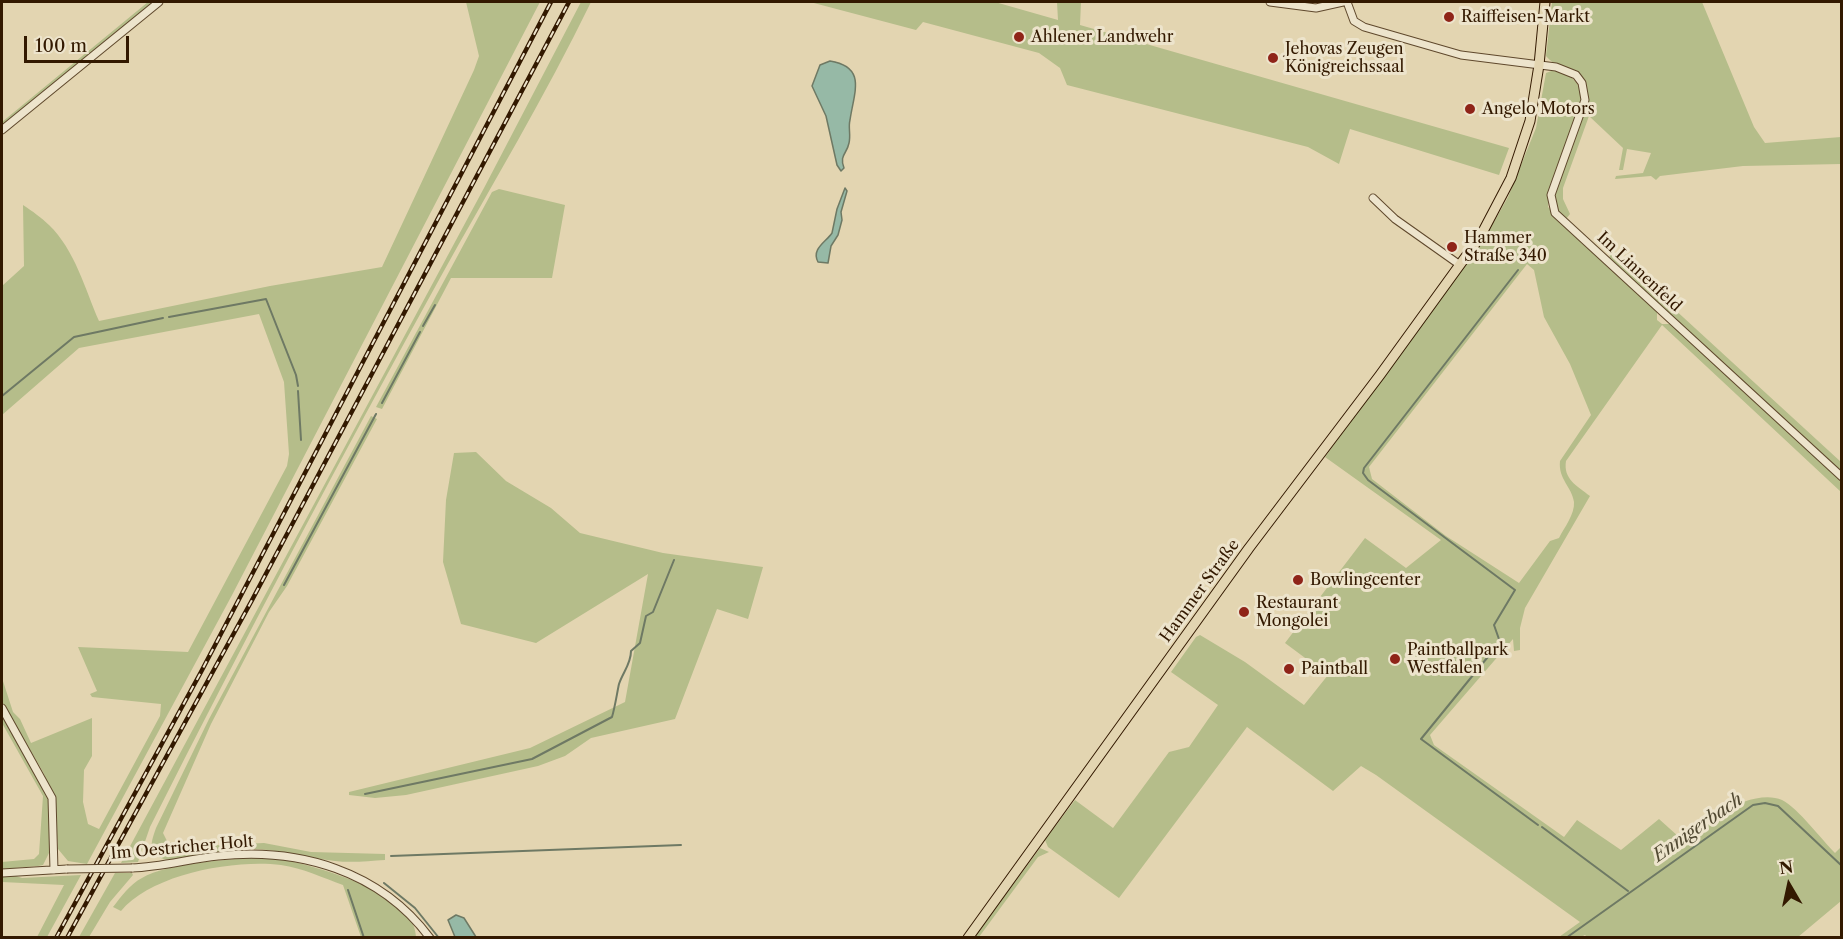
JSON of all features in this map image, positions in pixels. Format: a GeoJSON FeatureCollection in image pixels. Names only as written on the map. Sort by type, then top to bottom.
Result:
{"type":"FeatureCollection","features":[{"type":"Feature","properties":{"kind":"main road","name":"Hammer Straße"},"geometry":{"type":"LineString","coordinates":[[968,938],[1249,548],[1460,265],[1492,217],[1511,178],[1530,121],[1539,65],[1545,2]]}},
{"type":"Feature","properties":{"kind":"street"},"geometry":{"type":"LineString","coordinates":[[2,130],[159,2]]}},
{"type":"Feature","properties":{"kind":"street"},"geometry":{"type":"LineString","coordinates":[[1270,2],[1316,8],[1345,2]]}},
{"type":"Feature","properties":{"kind":"street","name":"Im Linnenfeld"},"geometry":{"type":"LineString","coordinates":[[1345,2],[1354,21],[1364,27],[1461,55],[1560,68],[1576,75],[1582,83],[1585,94],[1584,107],[1551,195],[1555,213],[1842,477]]}},
{"type":"Feature","properties":{"kind":"street"},"geometry":{"type":"LineString","coordinates":[[1373,198],[1395,219],[1460,265]]}},
{"type":"Feature","properties":{"kind":"street"},"geometry":{"type":"LineString","coordinates":[[2,708],[52,798],[54,870]]}},
{"type":"Feature","properties":{"kind":"street","name":"Im Oestricher Holt"},"geometry":{"type":"LineString","coordinates":[[2,873],[132,868],[218,856],[270,854],[294,857],[331,866],[371,885],[407,911],[430,938]]}},
{"type":"Feature","properties":{"kind":"shaded area"},"geometry":{"type":"Polygon","coordinates":[[[148,2],[154,2],[2,127],[2,122],[148,2]]]}},
{"type":"Feature","properties":{"kind":"shaded area"},"geometry":{"type":"Polygon","coordinates":[[[466,2],[540,2],[231,597],[87,864],[68,861],[58,849],[54,797],[43,772],[2,702],[2,678],[13,712],[20,719],[31,743],[92,718],[92,756],[84,770],[83,802],[88,824],[99,829],[160,716],[161,704],[92,697],[90,694],[97,691],[78,647],[188,652],[287,466],[289,454],[284,382],[259,314],[79,348],[2,415],[2,286],[24,266],[23,205],[49,225],[66,246],[99,321],[270,286],[382,267],[479,56],[466,2]]]}},
{"type":"Feature","properties":{"kind":"shaded area"},"geometry":{"type":"Polygon","coordinates":[[[581,2],[591,2],[536,107],[292,551],[150,827],[138,862],[121,863],[484,188],[581,2]]]}},
{"type":"Feature","properties":{"kind":"shaded area"},"geometry":{"type":"Polygon","coordinates":[[[810,2],[995,2],[1058,20],[1057,2],[1081,2],[1080,25],[1509,148],[1499,175],[1350,129],[1339,164],[1308,147],[1067,85],[1060,68],[1039,53],[923,22],[916,30],[810,2]]]}},
{"type":"Feature","properties":{"kind":"shaded area"},"geometry":{"type":"Polygon","coordinates":[[[1552,2],[1702,2],[1754,127],[1765,143],[1841,137],[1841,164],[1743,166],[1660,176],[1656,180],[1651,176],[1615,179],[1616,176],[1643,173],[1651,153],[1627,149],[1623,170],[1619,170],[1623,148],[1589,116],[1563,188],[1563,199],[1570,214],[1566,219],[1558,211],[1554,195],[1587,106],[1587,92],[1581,76],[1546,56],[1552,2]]]}},
{"type":"Feature","properties":{"kind":"shaded area"},"geometry":{"type":"Polygon","coordinates":[[[830,61],[842,64],[849,69],[854,75],[855,82],[849,123],[850,140],[843,157],[844,168],[841,171],[837,165],[826,116],[812,86],[820,65],[830,61]]]}},
{"type":"Feature","properties":{"kind":"shaded area"},"geometry":{"type":"Polygon","coordinates":[[[1554,70],[1572,78],[1579,87],[1581,99],[1581,106],[1549,193],[1548,207],[1657,310],[1657,320],[1662,324],[1671,324],[1841,481],[1841,492],[1662,325],[1566,461],[1569,477],[1590,496],[1525,608],[1520,628],[1520,650],[1514,651],[1513,639],[1430,735],[1434,745],[1564,837],[1577,820],[1621,850],[1659,819],[1679,837],[1714,815],[1743,802],[1770,797],[1782,800],[1802,817],[1835,853],[1841,847],[1841,901],[1798,937],[1588,938],[1585,935],[1559,937],[1580,922],[1376,775],[1361,766],[1333,791],[1247,727],[1119,898],[1048,847],[1045,840],[1075,800],[1113,828],[1169,752],[1189,747],[1218,705],[1171,672],[1196,637],[1200,635],[1245,662],[1304,705],[1328,675],[1285,643],[1365,538],[1406,568],[1441,540],[1325,457],[1494,222],[1508,197],[1536,128],[1546,73],[1554,70]],[[1527,264],[1369,467],[1372,479],[1446,536],[1519,583],[1550,541],[1559,538],[1571,516],[1574,502],[1561,473],[1560,461],[1591,415],[1570,364],[1544,317],[1534,270],[1527,264]]]}},
{"type":"Feature","properties":{"kind":"shaded area"},"geometry":{"type":"Polygon","coordinates":[[[845,188],[847,191],[841,212],[842,220],[838,235],[831,246],[828,263],[818,262],[816,253],[832,233],[837,209],[845,188]]]}},
{"type":"Feature","properties":{"kind":"shaded area"},"geometry":{"type":"Polygon","coordinates":[[[499,189],[565,205],[552,278],[451,278],[382,409],[376,407],[492,192],[499,189]]]}},
{"type":"Feature","properties":{"kind":"shaded area"},"geometry":{"type":"Polygon","coordinates":[[[1611,251],[1841,462],[1841,473],[1609,259],[1611,251]]]}},
{"type":"Feature","properties":{"kind":"shaded area"},"geometry":{"type":"Polygon","coordinates":[[[371,416],[377,419],[287,586],[269,612],[211,724],[163,833],[167,841],[181,847],[264,843],[311,852],[385,854],[385,860],[341,862],[252,849],[239,849],[185,859],[158,857],[152,848],[156,828],[209,719],[371,416]]]}},
{"type":"Feature","properties":{"kind":"shaded area"},"geometry":{"type":"Polygon","coordinates":[[[476,452],[506,481],[551,508],[580,533],[663,553],[763,567],[748,619],[717,609],[675,719],[591,738],[565,756],[538,766],[406,795],[375,798],[349,795],[349,792],[530,748],[625,702],[648,574],[536,643],[461,624],[443,562],[446,500],[454,453],[476,452]]]}},
{"type":"Feature","properties":{"kind":"shaded area"},"geometry":{"type":"Polygon","coordinates":[[[2,713],[49,798],[49,853],[43,865],[2,869],[2,862],[34,859],[39,854],[43,796],[2,723],[2,713]]]}},
{"type":"Feature","properties":{"kind":"shaded area"},"geometry":{"type":"Polygon","coordinates":[[[1040,848],[1049,852],[1038,857],[979,937],[974,938],[1040,848]]]}},
{"type":"Feature","properties":{"kind":"shaded area"},"geometry":{"type":"Polygon","coordinates":[[[270,857],[332,873],[379,893],[398,906],[411,921],[416,937],[361,937],[343,885],[281,865],[241,864],[195,872],[152,887],[121,911],[113,907],[134,884],[153,873],[204,862],[270,857]]]}},
{"type":"Feature","properties":{"kind":"shaded area"},"geometry":{"type":"Polygon","coordinates":[[[115,873],[132,873],[133,875],[110,902],[89,937],[79,937],[115,873]]]}},
{"type":"Feature","properties":{"kind":"shaded area"},"geometry":{"type":"Polygon","coordinates":[[[13,875],[22,878],[81,875],[47,937],[37,937],[64,885],[2,882],[2,876],[13,875]]]}},
{"type":"Feature","properties":{"kind":"shaded area"},"geometry":{"type":"Polygon","coordinates":[[[456,915],[464,918],[476,937],[455,937],[448,920],[456,915]]]}},
{"type":"Feature","properties":{"kind":"waterway"},"geometry":{"type":"LineString","coordinates":[[1518,270],[1364,468],[1363,473],[1368,480],[1515,590],[1494,625],[1500,642],[1421,739],[1538,825]]}},
{"type":"Feature","properties":{"kind":"waterway"},"geometry":{"type":"LineString","coordinates":[[169,317],[266,299],[296,375],[298,386]]}},
{"type":"Feature","properties":{"kind":"waterway"},"geometry":{"type":"LineString","coordinates":[[423,326],[435,305]]}},
{"type":"Feature","properties":{"kind":"waterway"},"geometry":{"type":"LineString","coordinates":[[2,396],[74,337],[163,318]]}},
{"type":"Feature","properties":{"kind":"waterway"},"geometry":{"type":"LineString","coordinates":[[382,403],[420,332]]}},
{"type":"Feature","properties":{"kind":"waterway"},"geometry":{"type":"LineString","coordinates":[[298,391],[301,440]]}},
{"type":"Feature","properties":{"kind":"waterway"},"geometry":{"type":"LineString","coordinates":[[284,585],[376,414]]}},
{"type":"Feature","properties":{"kind":"waterway"},"geometry":{"type":"LineString","coordinates":[[365,794],[532,759],[612,717],[619,684],[631,651],[640,643],[646,616],[653,612],[674,560]]}},
{"type":"Feature","properties":{"kind":"waterway","name":"Ennigerbach"},"geometry":{"type":"LineString","coordinates":[[1566,938],[1753,805],[1765,803],[1778,806],[1842,866]]}},
{"type":"Feature","properties":{"kind":"waterway"},"geometry":{"type":"LineString","coordinates":[[1542,827],[1628,891]]}},
{"type":"Feature","properties":{"kind":"waterway"},"geometry":{"type":"LineString","coordinates":[[391,856],[681,845]]}},
{"type":"Feature","properties":{"kind":"waterway"},"geometry":{"type":"LineString","coordinates":[[384,883],[415,908],[439,938]]}},
{"type":"Feature","properties":{"kind":"waterway"},"geometry":{"type":"LineString","coordinates":[[348,890],[364,938]]}},
{"type":"Feature","properties":{"kind":"railway"},"geometry":{"type":"LineString","coordinates":[[56,938],[201,672],[551,2]]}},
{"type":"Feature","properties":{"kind":"railway"},"geometry":{"type":"LineString","coordinates":[[67,938],[251,602],[569,2]]}},
{"type":"Feature","properties":{"kind":"place","name":"Raiffeisen-Markt"},"geometry":{"type":"Point","coordinates":[1449,17]}},
{"type":"Feature","properties":{"kind":"place","name":"Ahlener Landwehr"},"geometry":{"type":"Point","coordinates":[1019,37]}},
{"type":"Feature","properties":{"kind":"place","name":"Jehovas Zeugen Königreichssaal"},"geometry":{"type":"Point","coordinates":[1273,58]}},
{"type":"Feature","properties":{"kind":"place","name":"Angelo Motors"},"geometry":{"type":"Point","coordinates":[1470,109]}},
{"type":"Feature","properties":{"kind":"place","name":"Hammer Straße 340"},"geometry":{"type":"Point","coordinates":[1452,247]}},
{"type":"Feature","properties":{"kind":"place","name":"Bowlingcenter"},"geometry":{"type":"Point","coordinates":[1298,580]}},
{"type":"Feature","properties":{"kind":"place","name":"Restaurant Mongolei"},"geometry":{"type":"Point","coordinates":[1244,612]}},
{"type":"Feature","properties":{"kind":"place","name":"Paintballpark Westfalen"},"geometry":{"type":"Point","coordinates":[1395,659]}},
{"type":"Feature","properties":{"kind":"place","name":"Paintball"},"geometry":{"type":"Point","coordinates":[1289,669]}}]}
